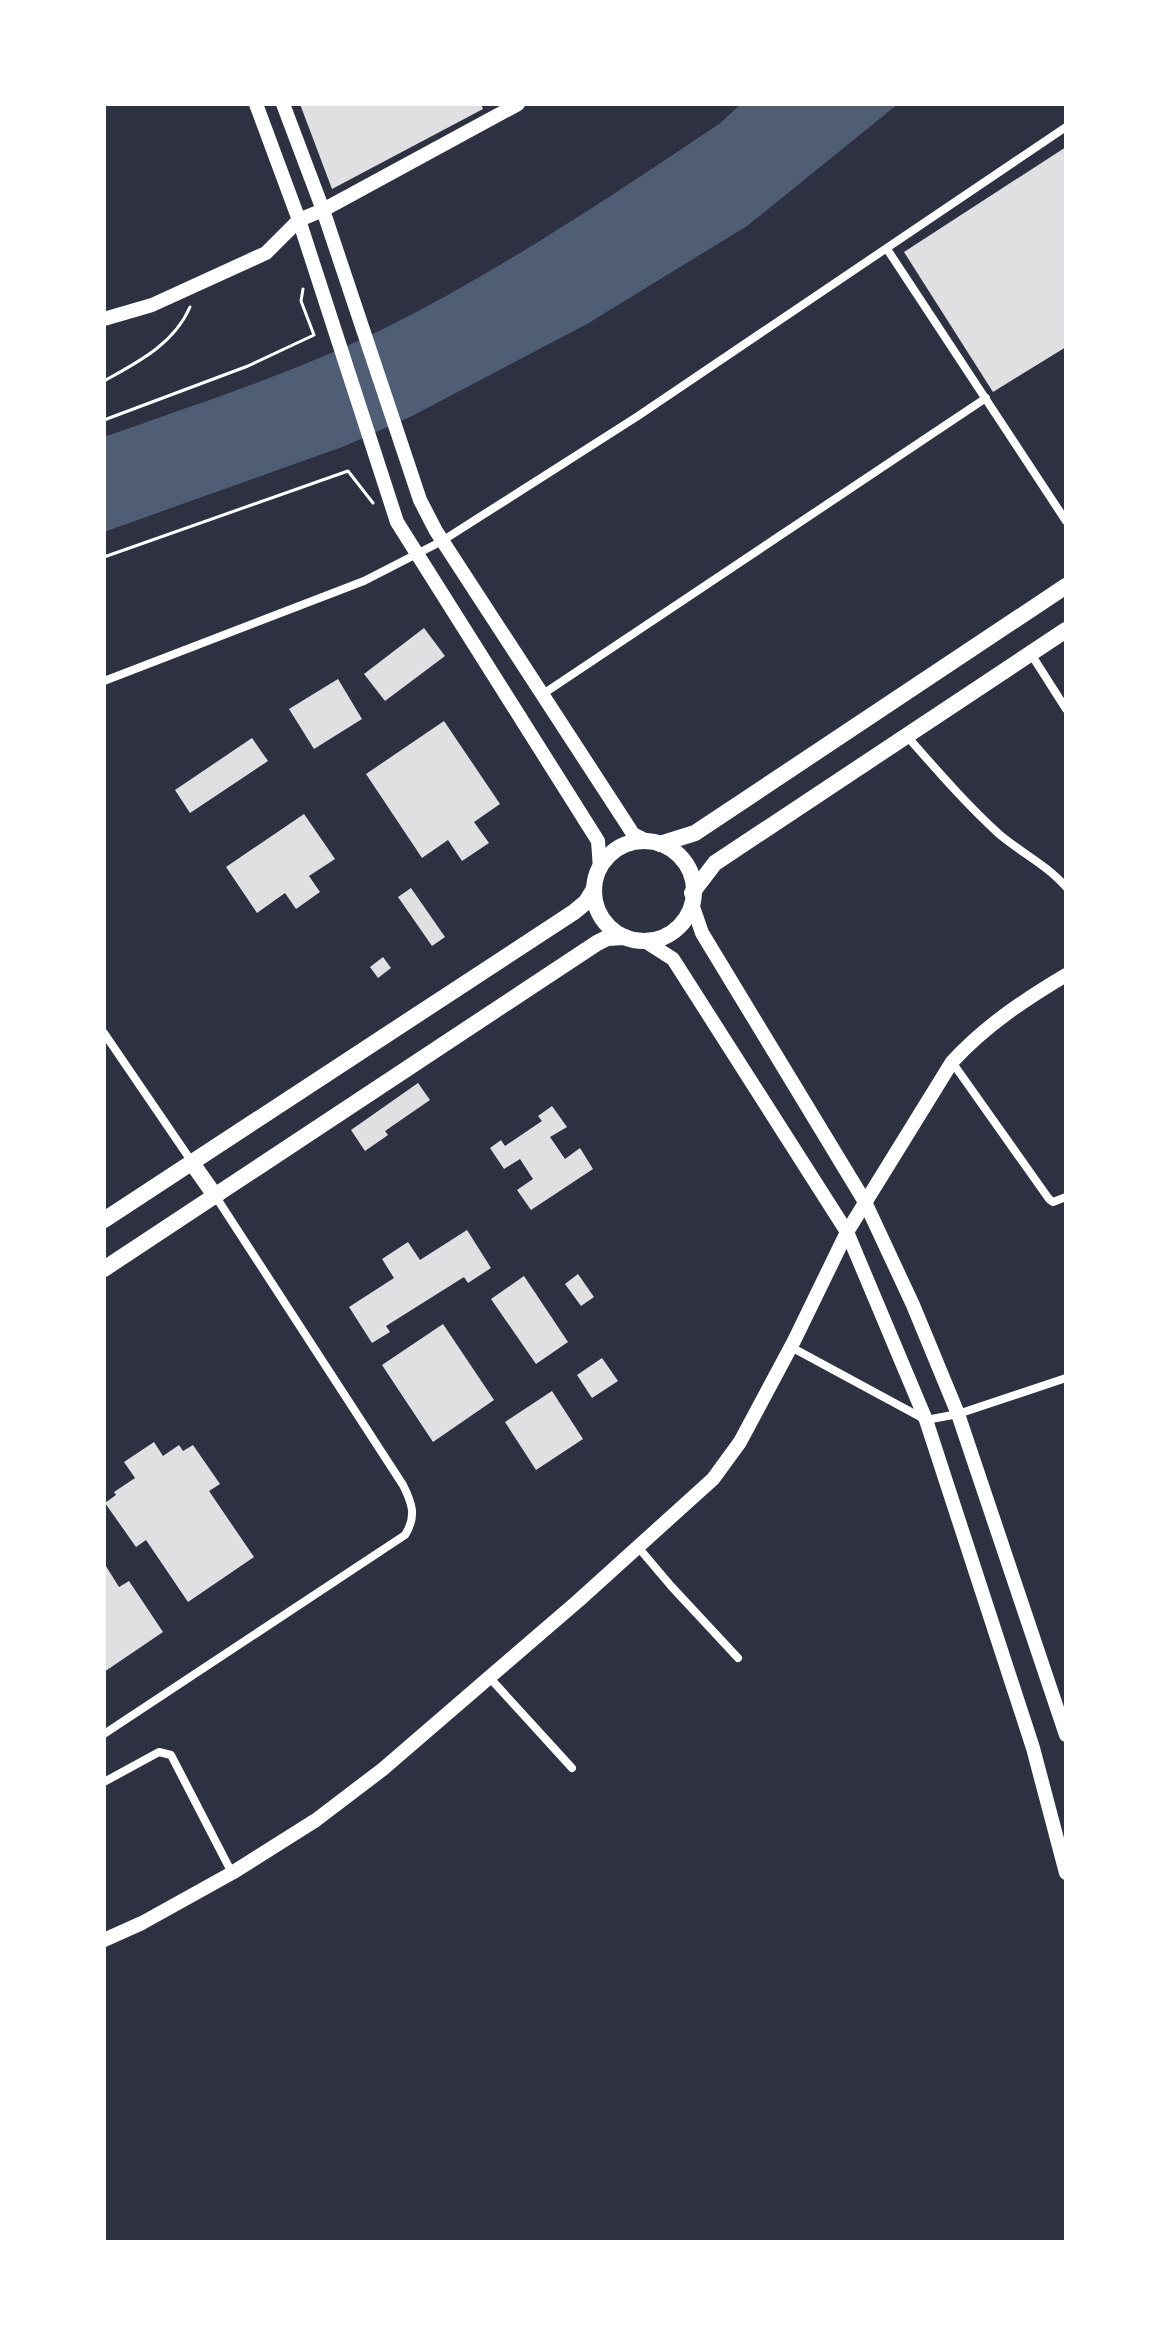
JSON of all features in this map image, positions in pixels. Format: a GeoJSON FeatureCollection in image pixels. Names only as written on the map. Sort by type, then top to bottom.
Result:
{"type":"FeatureCollection","features":[{"type":"Feature","properties":{"kind":"main road"},"geometry":{"type":"LineString","coordinates":[[104,1220],[574,912],[586,902],[594,889],[600,868],[618,848],[633,842],[654,843],[695,833],[1066,586]]}},
{"type":"Feature","properties":{"kind":"main road"},"geometry":{"type":"LineString","coordinates":[[104,1269],[597,943],[607,938],[625,937],[645,941],[666,935],[678,927],[715,863],[1066,630]]}},
{"type":"Feature","properties":{"kind":"main road"},"geometry":{"type":"LineString","coordinates":[[654,843],[679,855],[689,869],[692,898]]}},
{"type":"Feature","properties":{"kind":"main road"},"geometry":{"type":"LineString","coordinates":[[594,889],[601,918],[611,929],[625,937]]}},
{"type":"Feature","properties":{"kind":"main road"},"geometry":{"type":"LineString","coordinates":[[192,1163],[216,1197]]}},
{"type":"Feature","properties":{"kind":"street"},"geometry":{"type":"LineString","coordinates":[[256,104],[299,220],[393,511],[416,555],[598,841],[600,868]]}},
{"type":"Feature","properties":{"kind":"street"},"geometry":{"type":"LineString","coordinates":[[283,104],[323,210],[420,500],[442,541],[633,834],[654,843]]}},
{"type":"Feature","properties":{"kind":"street"},"geometry":{"type":"LineString","coordinates":[[104,319],[152,305],[266,253],[299,220],[518,104]]}},
{"type":"Feature","properties":{"kind":"street"},"geometry":{"type":"LineString","coordinates":[[104,681],[364,581],[442,541],[638,416],[1066,127]]}},
{"type":"Feature","properties":{"kind":"street"},"geometry":{"type":"LineString","coordinates":[[887,249],[1066,521]]}},
{"type":"Feature","properties":{"kind":"street"},"geometry":{"type":"LineString","coordinates":[[543,694],[986,398]]}},
{"type":"Feature","properties":{"kind":"street"},"geometry":{"type":"LineString","coordinates":[[1030,653],[1066,709]]}},
{"type":"Feature","properties":{"kind":"street"},"geometry":{"type":"LineString","coordinates":[[906,735],[973,810],[1066,887]]}},
{"type":"Feature","properties":{"kind":"street"},"geometry":{"type":"LineString","coordinates":[[692,898],[702,933],[865,1202],[913,1305],[958,1414],[1066,1735]]}},
{"type":"Feature","properties":{"kind":"street"},"geometry":{"type":"LineString","coordinates":[[645,941],[673,959],[847,1232],[926,1420],[1033,1748],[1066,1873]]}},
{"type":"Feature","properties":{"kind":"street"},"geometry":{"type":"LineString","coordinates":[[104,1940],[142,1923],[232,1873],[316,1820],[383,1769],[713,1479],[740,1442],[847,1232],[952,1062],[973,1039],[1008,1012],[1066,975]]}},
{"type":"Feature","properties":{"kind":"street"},"geometry":{"type":"LineString","coordinates":[[104,1033],[192,1163]]}},
{"type":"Feature","properties":{"kind":"street"},"geometry":{"type":"LineString","coordinates":[[952,1062],[1049,1199],[1053,1202],[1066,1197]]}},
{"type":"Feature","properties":{"kind":"street"},"geometry":{"type":"LineString","coordinates":[[104,1734],[405,1535],[412,1524],[414,1514],[403,1485],[216,1197]]}},
{"type":"Feature","properties":{"kind":"street"},"geometry":{"type":"LineString","coordinates":[[791,1347],[926,1420],[958,1414],[1066,1378]]}},
{"type":"Feature","properties":{"kind":"street"},"geometry":{"type":"LineString","coordinates":[[638,1547],[738,1658]]}},
{"type":"Feature","properties":{"kind":"street"},"geometry":{"type":"LineString","coordinates":[[489,1677],[572,1768]]}},
{"type":"Feature","properties":{"kind":"street"},"geometry":{"type":"LineString","coordinates":[[104,1782],[159,1752],[171,1755],[232,1873]]}},
{"type":"Feature","properties":{"kind":"path"},"geometry":{"type":"LineString","coordinates":[[104,381],[138,362],[170,338],[187,314],[199,284]]}},
{"type":"Feature","properties":{"kind":"path"},"geometry":{"type":"LineString","coordinates":[[104,420],[248,366],[314,335],[301,301],[303,288]]}},
{"type":"Feature","properties":{"kind":"path"},"geometry":{"type":"LineString","coordinates":[[104,557],[348,471],[371,502],[393,511]]}},
{"type":"Feature","properties":{"kind":"water"},"geometry":{"type":"Polygon","coordinates":[[[741,104],[898,104],[747,226],[587,324],[412,416],[345,446],[104,532],[104,437],[318,358],[430,305],[597,205],[719,124],[741,104]]]}},
{"type":"Feature","properties":{"kind":"building"},"geometry":{"type":"Polygon","coordinates":[[[300,104],[481,104],[483,109],[332,189],[300,104]]]}},
{"type":"Feature","properties":{"kind":"building"},"geometry":{"type":"Polygon","coordinates":[[[1066,147],[1066,347],[993,392],[904,252],[1066,147]]]}},
{"type":"Feature","properties":{"kind":"building"},"geometry":{"type":"Polygon","coordinates":[[[424,628],[445,656],[385,701],[364,674],[424,628]]]}},
{"type":"Feature","properties":{"kind":"building"},"geometry":{"type":"Polygon","coordinates":[[[338,679],[362,719],[314,749],[289,709],[338,679]]]}},
{"type":"Feature","properties":{"kind":"building"},"geometry":{"type":"Polygon","coordinates":[[[444,721],[500,804],[474,822],[489,843],[462,861],[448,840],[422,858],[366,774],[444,721]]]}},
{"type":"Feature","properties":{"kind":"building"},"geometry":{"type":"Polygon","coordinates":[[[252,738],[268,761],[190,813],[175,790],[252,738]]]}},
{"type":"Feature","properties":{"kind":"building"},"geometry":{"type":"Polygon","coordinates":[[[304,814],[335,859],[309,876],[320,892],[296,909],[285,893],[257,913],[226,867],[304,814]]]}},
{"type":"Feature","properties":{"kind":"building"},"geometry":{"type":"Polygon","coordinates":[[[411,888],[445,937],[432,946],[398,897],[411,888]]]}},
{"type":"Feature","properties":{"kind":"building"},"geometry":{"type":"Polygon","coordinates":[[[383,957],[391,968],[378,978],[370,967],[383,957]]]}},
{"type":"Feature","properties":{"kind":"building"},"geometry":{"type":"Polygon","coordinates":[[[418,1083],[430,1100],[385,1131],[388,1135],[365,1151],[351,1130],[418,1083]]]}},
{"type":"Feature","properties":{"kind":"building"},"geometry":{"type":"Polygon","coordinates":[[[552,1106],[567,1127],[550,1137],[565,1159],[580,1148],[593,1169],[531,1210],[517,1190],[533,1179],[520,1159],[504,1169],[490,1148],[501,1140],[505,1146],[542,1121],[538,1116],[552,1106]]]}},
{"type":"Feature","properties":{"kind":"building"},"geometry":{"type":"Polygon","coordinates":[[[467,1230],[491,1268],[468,1283],[464,1277],[386,1326],[390,1332],[372,1343],[349,1307],[394,1278],[382,1259],[408,1242],[420,1260],[467,1230]]]}},
{"type":"Feature","properties":{"kind":"building"},"geometry":{"type":"Polygon","coordinates":[[[578,1274],[594,1297],[581,1306],[565,1284],[578,1274]]]}},
{"type":"Feature","properties":{"kind":"building"},"geometry":{"type":"Polygon","coordinates":[[[524,1276],[568,1342],[536,1364],[491,1299],[524,1276]]]}},
{"type":"Feature","properties":{"kind":"building"},"geometry":{"type":"Polygon","coordinates":[[[443,1324],[494,1400],[433,1442],[382,1365],[443,1324]]]}},
{"type":"Feature","properties":{"kind":"building"},"geometry":{"type":"Polygon","coordinates":[[[602,1358],[618,1381],[592,1398],[577,1375],[602,1358]]]}},
{"type":"Feature","properties":{"kind":"building"},"geometry":{"type":"Polygon","coordinates":[[[552,1391],[583,1439],[536,1470],[505,1422],[552,1391]]]}},
{"type":"Feature","properties":{"kind":"building"},"geometry":{"type":"Polygon","coordinates":[[[154,1442],[163,1456],[179,1445],[183,1451],[193,1445],[220,1484],[209,1491],[254,1557],[188,1602],[146,1540],[136,1547],[105,1503],[116,1495],[114,1492],[135,1478],[124,1462],[154,1442]]]}},
{"type":"Feature","properties":{"kind":"building"},"geometry":{"type":"Polygon","coordinates":[[[104,1563],[119,1587],[129,1581],[163,1632],[104,1672],[104,1563]]]}}]}
